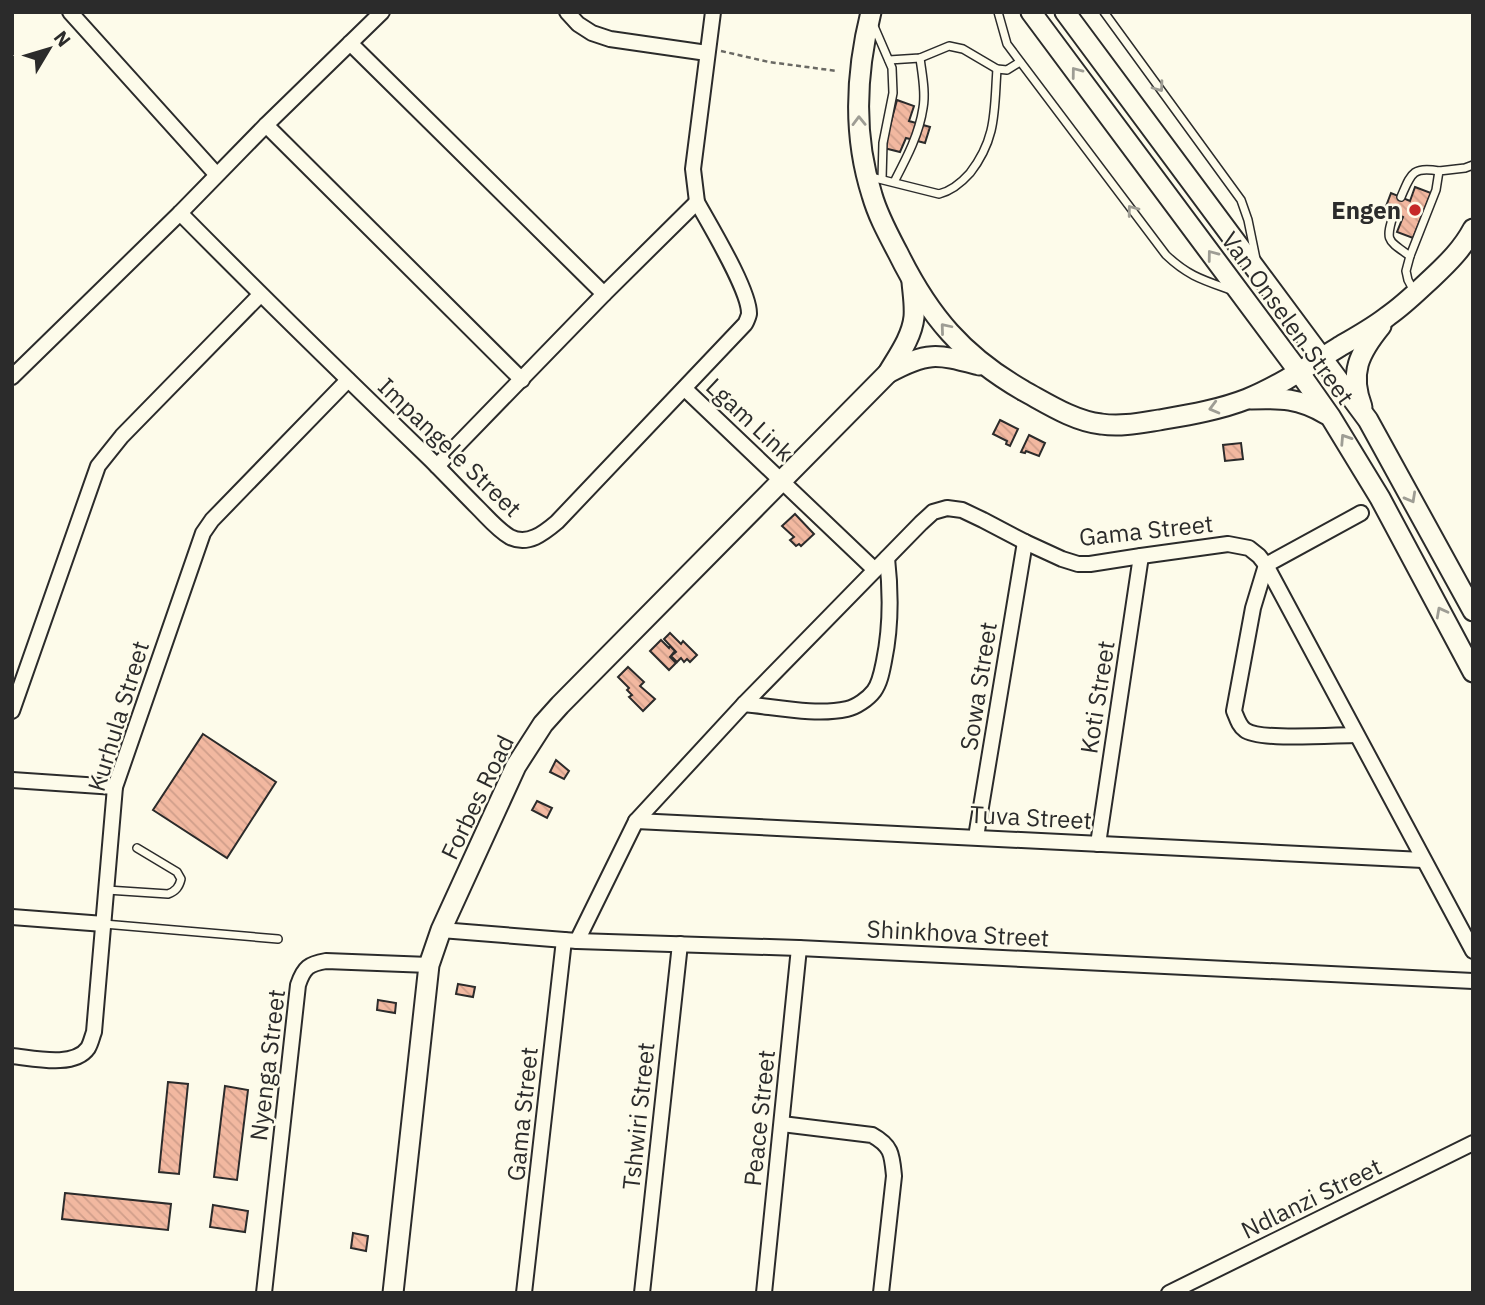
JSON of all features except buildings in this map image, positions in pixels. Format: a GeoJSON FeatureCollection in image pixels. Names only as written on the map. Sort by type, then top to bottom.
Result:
{"type":"FeatureCollection","features":[{"type":"Feature","properties":{"kind":"street"},"geometry":{"type":"LineString","coordinates":[[71,12],[216,174]]}},
{"type":"Feature","properties":{"kind":"street"},"geometry":{"type":"LineString","coordinates":[[12,377],[382,12]]}},
{"type":"Feature","properties":{"kind":"street"},"geometry":{"type":"LineString","coordinates":[[567,12],[578,24],[592,33],[610,38],[707,51]]}},
{"type":"Feature","properties":{"kind":"street"},"geometry":{"type":"LineString","coordinates":[[437,466],[697,202],[693,169],[713,12]]}},
{"type":"Feature","properties":{"kind":"street","name":"Van Onselen Street"},"geometry":{"type":"LineString","coordinates":[[1031,12],[1330,416],[1380,498],[1473,672]]}},
{"type":"Feature","properties":{"kind":"street","name":"Van Onselen Street"},"geometry":{"type":"LineString","coordinates":[[1065,12],[1368,420],[1473,611]]}},
{"type":"Feature","properties":{"kind":"street"},"geometry":{"type":"LineString","coordinates":[[870,15],[861,67],[860,134],[874,178],[872,196],[880,219],[912,282],[940,323],[986,367],[1011,383],[1079,419],[1102,425],[1158,420],[1210,410],[1246,399],[1298,372],[1388,317]]}},
{"type":"Feature","properties":{"kind":"street"},"geometry":{"type":"LineString","coordinates":[[350,43],[604,294]]}},
{"type":"Feature","properties":{"kind":"street"},"geometry":{"type":"LineString","coordinates":[[266,125],[522,380]]}},
{"type":"Feature","properties":{"kind":"street","name":"Impangele Street"},"geometry":{"type":"LineString","coordinates":[[180,213],[496,526],[510,537],[521,540],[535,538],[557,522],[746,324],[749,314],[740,283],[697,202]]}},
{"type":"Feature","properties":{"kind":"street"},"geometry":{"type":"LineString","coordinates":[[1368,420],[1357,389],[1357,364],[1372,337],[1388,317],[1458,251],[1473,231]]}},
{"type":"Feature","properties":{"kind":"street","name":"Forbes Road"},"geometry":{"type":"LineString","coordinates":[[393,1293],[429,965],[441,930],[516,766],[543,724],[888,373],[907,341],[912,325],[912,282]]}},
{"type":"Feature","properties":{"kind":"street"},"geometry":{"type":"LineString","coordinates":[[12,711],[97,466],[122,436],[260,295]]}},
{"type":"Feature","properties":{"kind":"street","name":"Forbes Road"},"geometry":{"type":"LineString","coordinates":[[888,373],[910,361],[930,356],[942,356],[986,367]]}},
{"type":"Feature","properties":{"kind":"street","name":"Kurhula Street"},"geometry":{"type":"LineString","coordinates":[[12,1056],[71,1059],[81,1055],[88,1047],[94,1032],[115,787],[203,533],[212,520],[348,380]]}},
{"type":"Feature","properties":{"kind":"street","name":"Lgam Link"},"geometry":{"type":"LineString","coordinates":[[685,389],[876,570]]}},
{"type":"Feature","properties":{"kind":"street"},"geometry":{"type":"LineString","coordinates":[[1246,399],[1285,398],[1312,406],[1330,416]]}},
{"type":"Feature","properties":{"kind":"street","name":"Gama Street"},"geometry":{"type":"LineString","coordinates":[[524,1293],[571,940],[636,821],[744,705],[933,513],[947,508],[962,510],[1025,542],[1078,564],[1228,544],[1249,548],[1259,556],[1473,951]]}},
{"type":"Feature","properties":{"kind":"street"},"geometry":{"type":"LineString","coordinates":[[1356,735],[1256,735],[1246,731],[1234,711],[1253,608],[1266,565],[1361,513]]}},
{"type":"Feature","properties":{"kind":"street","name":"Sowa Street"},"geometry":{"type":"LineString","coordinates":[[976,837],[1025,542]]}},
{"type":"Feature","properties":{"kind":"street","name":"Koti Street"},"geometry":{"type":"LineString","coordinates":[[1098,844],[1141,555]]}},
{"type":"Feature","properties":{"kind":"street"},"geometry":{"type":"LineString","coordinates":[[744,705],[820,712],[850,708],[864,701],[873,692],[880,679],[888,640],[890,602],[887,558]]}},
{"type":"Feature","properties":{"kind":"street"},"geometry":{"type":"LineString","coordinates":[[12,780],[115,787]]}},
{"type":"Feature","properties":{"kind":"street","name":"Tuva Street"},"geometry":{"type":"LineString","coordinates":[[636,821],[1423,860]]}},
{"type":"Feature","properties":{"kind":"street"},"geometry":{"type":"LineString","coordinates":[[12,917],[104,924]]}},
{"type":"Feature","properties":{"kind":"street","name":"Shinkhova Street"},"geometry":{"type":"LineString","coordinates":[[441,930],[571,940],[799,948],[1473,981]]}},
{"type":"Feature","properties":{"kind":"street","name":"Tshwiri Street"},"geometry":{"type":"LineString","coordinates":[[642,1293],[680,944]]}},
{"type":"Feature","properties":{"kind":"street","name":"Peace Street"},"geometry":{"type":"LineString","coordinates":[[764,1293],[799,948]]}},
{"type":"Feature","properties":{"kind":"street","name":"Nyenga Street"},"geometry":{"type":"LineString","coordinates":[[264,1293],[298,985],[302,974],[314,963],[326,961],[429,965]]}},
{"type":"Feature","properties":{"kind":"street"},"geometry":{"type":"LineString","coordinates":[[782,1124],[872,1135],[887,1146],[892,1158],[894,1176],[881,1293]]}},
{"type":"Feature","properties":{"kind":"street","name":"Ndlanzi Street"},"geometry":{"type":"LineString","coordinates":[[1169,1293],[1473,1143]]}},
{"type":"Feature","properties":{"kind":"lane"},"geometry":{"type":"LineString","coordinates":[[998,12],[1007,44],[1166,255],[1194,277],[1241,294]]}},
{"type":"Feature","properties":{"kind":"lane"},"geometry":{"type":"LineString","coordinates":[[1104,12],[1241,200],[1250,227],[1258,272]]}},
{"type":"Feature","properties":{"kind":"lane"},"geometry":{"type":"LineString","coordinates":[[870,15],[892,68],[893,93],[874,178],[939,194],[967,177],[984,153],[993,126],[997,69]]}},
{"type":"Feature","properties":{"kind":"lane"},"geometry":{"type":"LineString","coordinates":[[889,60],[920,58],[948,46],[963,49],[997,69],[1006,69],[1020,62]]}},
{"type":"Feature","properties":{"kind":"lane"},"geometry":{"type":"LineString","coordinates":[[894,182],[913,145],[923,108],[924,85],[920,58]]}},
{"type":"Feature","properties":{"kind":"lane"},"geometry":{"type":"LineString","coordinates":[[1401,197],[1408,180],[1420,169],[1440,171],[1473,166]]}},
{"type":"Feature","properties":{"kind":"lane"},"geometry":{"type":"LineString","coordinates":[[1415,293],[1406,271],[1437,190],[1440,171]]}},
{"type":"Feature","properties":{"kind":"lane"},"geometry":{"type":"LineString","coordinates":[[1394,214],[1388,231],[1391,243],[1410,256]]}},
{"type":"Feature","properties":{"kind":"lane"},"geometry":{"type":"LineString","coordinates":[[107,890],[168,894],[180,886],[181,879],[177,873],[137,848]]}},
{"type":"Feature","properties":{"kind":"lane"},"geometry":{"type":"LineString","coordinates":[[104,924],[278,939]]}},
{"type":"Feature","properties":{"kind":"path"},"geometry":{"type":"LineString","coordinates":[[707,51],[837,71]]}},
{"type":"Feature","properties":{"kind":"place","name":"Engen"},"geometry":{"type":"Point","coordinates":[1415,210]}}]}
